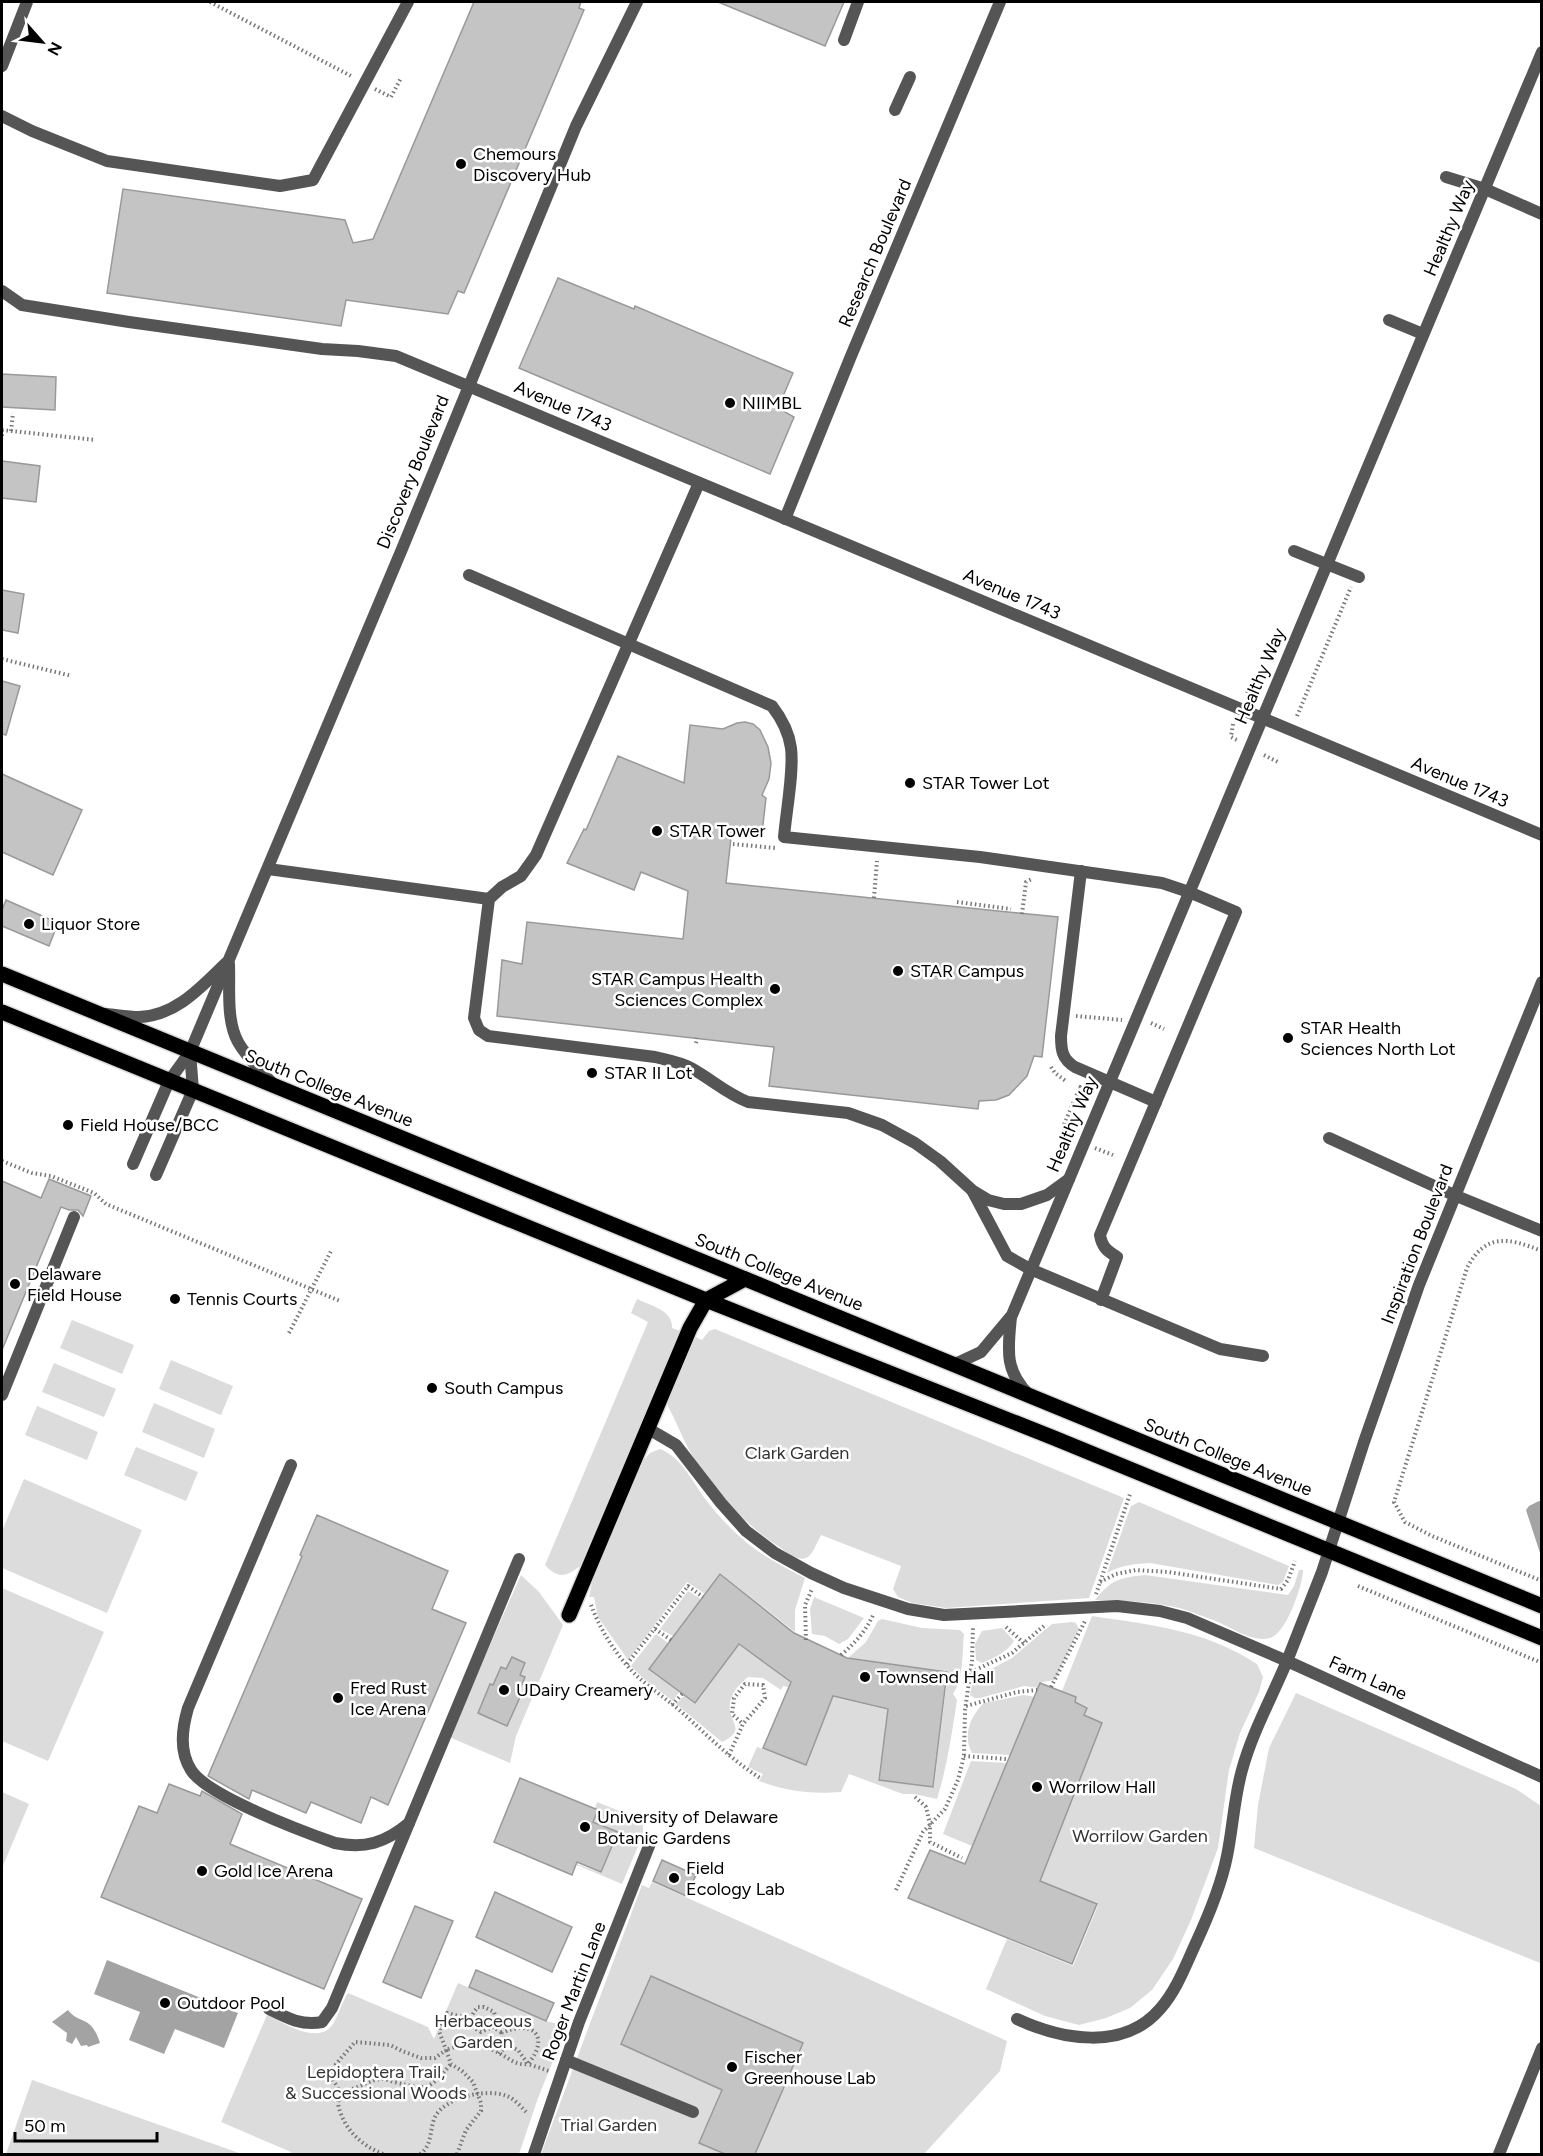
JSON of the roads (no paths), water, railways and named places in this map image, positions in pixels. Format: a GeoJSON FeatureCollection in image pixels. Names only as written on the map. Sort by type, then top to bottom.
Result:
{"type":"FeatureCollection","features":[{"type":"Feature","properties":{"kind":"main road","name":"South College Avenue"},"geometry":{"type":"LineString","coordinates":[[2,974],[1542,1606]]}},
{"type":"Feature","properties":{"kind":"main road"},"geometry":{"type":"LineString","coordinates":[[2,1012],[706,1300],[1054,1437],[1542,1638]]}},
{"type":"Feature","properties":{"kind":"main road"},"geometry":{"type":"LineString","coordinates":[[569,1615],[690,1328],[706,1300],[745,1279]]}},
{"type":"Feature","properties":{"kind":"street"},"geometry":{"type":"LineString","coordinates":[[2,66],[27,2]]}},
{"type":"Feature","properties":{"kind":"street"},"geometry":{"type":"LineString","coordinates":[[2,116],[32,131],[107,160],[280,186],[313,180],[408,2]]}},
{"type":"Feature","properties":{"kind":"street","name":"Discovery Boulevard"},"geometry":{"type":"LineString","coordinates":[[190,1052],[576,126],[637,2]]}},
{"type":"Feature","properties":{"kind":"street"},"geometry":{"type":"LineString","coordinates":[[844,40],[858,2]]}},
{"type":"Feature","properties":{"kind":"street","name":"Research Boulevard"},"geometry":{"type":"LineString","coordinates":[[785,519],[1000,2]]}},
{"type":"Feature","properties":{"kind":"street","name":"Healthy Way"},"geometry":{"type":"LineString","coordinates":[[1032,1398],[1015,1379],[1010,1367],[1008,1341],[1012,1315],[1542,52]]}},
{"type":"Feature","properties":{"kind":"street"},"geometry":{"type":"LineString","coordinates":[[895,110],[910,77]]}},
{"type":"Feature","properties":{"kind":"street"},"geometry":{"type":"LineString","coordinates":[[1446,177],[1485,189],[1542,214]]}},
{"type":"Feature","properties":{"kind":"street","name":"Avenue 1743"},"geometry":{"type":"LineString","coordinates":[[2,291],[22,305],[76,314],[322,349],[396,356],[1542,835]]}},
{"type":"Feature","properties":{"kind":"street"},"geometry":{"type":"LineString","coordinates":[[1389,320],[1423,334]]}},
{"type":"Feature","properties":{"kind":"street"},"geometry":{"type":"LineString","coordinates":[[699,483],[536,855],[521,876],[502,887],[489,899],[474,1018],[479,1030],[488,1036],[655,1057],[678,1062],[690,1067],[732,1096],[748,1102],[848,1113],[882,1125],[915,1143],[940,1161],[973,1191],[988,1200],[1004,1204],[1021,1204],[1047,1195],[1069,1179]]}},
{"type":"Feature","properties":{"kind":"street"},"geometry":{"type":"LineString","coordinates":[[1294,551],[1326,564],[1355,582]]}},
{"type":"Feature","properties":{"kind":"street"},"geometry":{"type":"LineString","coordinates":[[469,575],[772,706],[787,731],[791,749],[784,837],[962,855],[1162,883],[1236,912],[1100,1235],[1106,1251],[1117,1257],[1101,1300]]}},
{"type":"Feature","properties":{"kind":"street"},"geometry":{"type":"LineString","coordinates":[[268,869],[489,899]]}},
{"type":"Feature","properties":{"kind":"street"},"geometry":{"type":"LineString","coordinates":[[1081,871],[1061,1051],[1067,1062],[1109,1083],[1156,1102]]}},
{"type":"Feature","properties":{"kind":"street","name":"Discovery Boulevard"},"geometry":{"type":"LineString","coordinates":[[96,1013],[141,1017],[173,1009],[229,960]]}},
{"type":"Feature","properties":{"kind":"street","name":"Discovery Boulevard"},"geometry":{"type":"LineString","coordinates":[[229,960],[230,1012],[233,1031],[239,1044],[276,1087]]}},
{"type":"Feature","properties":{"kind":"street","name":"Inspiration Boulevard"},"geometry":{"type":"LineString","coordinates":[[1329,1550],[1390,1364],[1454,1195],[1542,982]]}},
{"type":"Feature","properties":{"kind":"street"},"geometry":{"type":"LineString","coordinates":[[132,1164],[169,1081],[190,1052]]}},
{"type":"Feature","properties":{"kind":"street"},"geometry":{"type":"LineString","coordinates":[[156,1175],[193,1090],[190,1052]]}},
{"type":"Feature","properties":{"kind":"street"},"geometry":{"type":"LineString","coordinates":[[1329,1138],[1454,1195],[1542,1231]]}},
{"type":"Feature","properties":{"kind":"street"},"geometry":{"type":"LineString","coordinates":[[973,1191],[1007,1256],[1030,1269],[1101,1300],[1220,1348],[1263,1356]]}},
{"type":"Feature","properties":{"kind":"street"},"geometry":{"type":"LineString","coordinates":[[2,1395],[74,1217]]}},
{"type":"Feature","properties":{"kind":"street","name":"Healthy Way"},"geometry":{"type":"LineString","coordinates":[[953,1365],[981,1352],[1012,1315]]}},
{"type":"Feature","properties":{"kind":"street","name":"Farm Lane"},"geometry":{"type":"LineString","coordinates":[[647,1428],[676,1446],[746,1531],[775,1553],[844,1588],[908,1609],[944,1615],[1088,1613],[1117,1605],[1160,1611],[1187,1618],[1542,1777]]}},
{"type":"Feature","properties":{"kind":"street"},"geometry":{"type":"LineString","coordinates":[[291,1464],[188,1708],[182,1742],[186,1759],[196,1777],[215,1791],[335,1843],[353,1846],[368,1845],[384,1839],[409,1823]]}},
{"type":"Feature","properties":{"kind":"street"},"geometry":{"type":"LineString","coordinates":[[1017,2019],[1073,2038],[1102,2037],[1134,2029],[1152,2018],[1162,2007],[1182,1974],[1220,1883],[1227,1857],[1234,1804],[1242,1770],[1329,1550]]}},
{"type":"Feature","properties":{"kind":"street"},"geometry":{"type":"LineString","coordinates":[[269,2009],[300,2023],[312,2024],[322,2022],[332,2008],[519,1559]]}},
{"type":"Feature","properties":{"kind":"street","name":"Roger Martin Lane"},"geometry":{"type":"LineString","coordinates":[[534,2154],[566,2060],[651,1841]]}},
{"type":"Feature","properties":{"kind":"street"},"geometry":{"type":"LineString","coordinates":[[1499,2154],[1542,2048]]}},
{"type":"Feature","properties":{"kind":"street"},"geometry":{"type":"LineString","coordinates":[[566,2060],[693,2112]]}},
{"type":"Feature","properties":{"kind":"place","name":"Chemours Discovery Hub"},"geometry":{"type":"Point","coordinates":[461,164]}},
{"type":"Feature","properties":{"kind":"place","name":"NIIMBL"},"geometry":{"type":"Point","coordinates":[730,403]}},
{"type":"Feature","properties":{"kind":"place","name":"STAR Tower Lot"},"geometry":{"type":"Point","coordinates":[910,783]}},
{"type":"Feature","properties":{"kind":"place","name":"STAR Tower"},"geometry":{"type":"Point","coordinates":[657,831]}},
{"type":"Feature","properties":{"kind":"place","name":"Liquor Store"},"geometry":{"type":"Point","coordinates":[29,924]}},
{"type":"Feature","properties":{"kind":"place","name":"STAR Campus"},"geometry":{"type":"Point","coordinates":[898,971]}},
{"type":"Feature","properties":{"kind":"place","name":"STAR Campus Health Sciences Complex"},"geometry":{"type":"Point","coordinates":[775,989]}},
{"type":"Feature","properties":{"kind":"place","name":"STAR Health Sciences North Lot"},"geometry":{"type":"Point","coordinates":[1288,1038]}},
{"type":"Feature","properties":{"kind":"place","name":"STAR II Lot"},"geometry":{"type":"Point","coordinates":[592,1073]}},
{"type":"Feature","properties":{"kind":"place","name":"Field House/BCC"},"geometry":{"type":"Point","coordinates":[68,1125]}},
{"type":"Feature","properties":{"kind":"place","name":"Delaware Field House"},"geometry":{"type":"Point","coordinates":[15,1284]}},
{"type":"Feature","properties":{"kind":"place","name":"Tennis Courts"},"geometry":{"type":"Point","coordinates":[175,1299]}},
{"type":"Feature","properties":{"kind":"place","name":"South Campus"},"geometry":{"type":"Point","coordinates":[432,1388]}},
{"type":"Feature","properties":{"kind":"place","name":"Townsend Hall"},"geometry":{"type":"Point","coordinates":[865,1677]}},
{"type":"Feature","properties":{"kind":"place","name":"UDairy Creamery"},"geometry":{"type":"Point","coordinates":[504,1690]}},
{"type":"Feature","properties":{"kind":"place","name":"Fred Rust Ice Arena"},"geometry":{"type":"Point","coordinates":[338,1698]}},
{"type":"Feature","properties":{"kind":"place","name":"Worrilow Hall"},"geometry":{"type":"Point","coordinates":[1037,1787]}},
{"type":"Feature","properties":{"kind":"place","name":"University of Delaware Botanic Gardens"},"geometry":{"type":"Point","coordinates":[585,1827]}},
{"type":"Feature","properties":{"kind":"place","name":"Gold Ice Arena"},"geometry":{"type":"Point","coordinates":[202,1871]}},
{"type":"Feature","properties":{"kind":"place","name":"Field Ecology Lab"},"geometry":{"type":"Point","coordinates":[674,1878]}},
{"type":"Feature","properties":{"kind":"place","name":"Outdoor Pool"},"geometry":{"type":"Point","coordinates":[165,2003]}},
{"type":"Feature","properties":{"kind":"place","name":"Fischer Greenhouse Lab"},"geometry":{"type":"Point","coordinates":[732,2067]}},
{"type":"Feature","properties":{"kind":"park label","name":"Clark Garden"},"geometry":{"type":"Point","coordinates":[797,1453]}},
{"type":"Feature","properties":{"kind":"park label","name":"Worrilow Garden"},"geometry":{"type":"Point","coordinates":[1140,1836]}},
{"type":"Feature","properties":{"kind":"park label","name":"Herbaceous Garden"},"geometry":{"type":"Point","coordinates":[483,2031]}},
{"type":"Feature","properties":{"kind":"park label","name":"Lepidoptera Trail, & Successional Woods"},"geometry":{"type":"Point","coordinates":[376,2082]}},
{"type":"Feature","properties":{"kind":"park label","name":"Trial Garden"},"geometry":{"type":"Point","coordinates":[609,2125]}}]}
